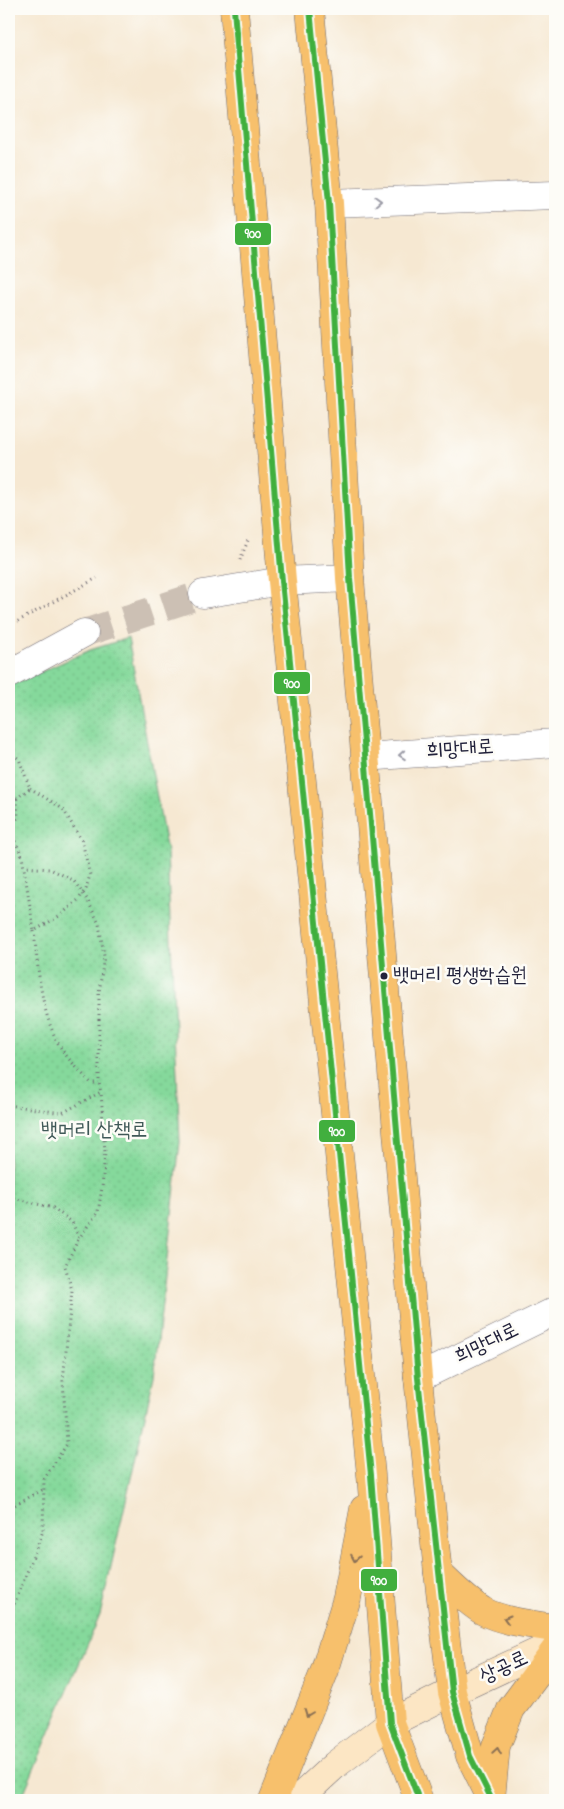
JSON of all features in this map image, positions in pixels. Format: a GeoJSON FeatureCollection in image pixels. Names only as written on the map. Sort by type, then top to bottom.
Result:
{"type":"FeatureCollection","features":[{"type":"Feature","properties":{"kind":"main road"},"geometry":{"type":"LineString","coordinates":[[234,9],[282,581],[371,1475],[390,1723],[419,1800]]}},
{"type":"Feature","properties":{"kind":"main road"},"geometry":{"type":"LineString","coordinates":[[310,9],[329,203],[350,578],[418,1378],[452,1692],[470,1756],[491,1800]]}},
{"type":"Feature","properties":{"kind":"main road"},"geometry":{"type":"LineString","coordinates":[[273,1800],[325,1670],[347,1598],[371,1475]]}},
{"type":"Feature","properties":{"kind":"main road"},"geometry":{"type":"LineString","coordinates":[[438,1572],[463,1596],[483,1611],[509,1620],[555,1628]]}},
{"type":"Feature","properties":{"kind":"main road","name":"상공로"},"geometry":{"type":"LineString","coordinates":[[297,1800],[335,1765],[390,1723],[555,1644]]}},
{"type":"Feature","properties":{"kind":"main road"},"geometry":{"type":"LineString","coordinates":[[491,1800],[496,1746],[511,1709],[555,1650]]}},
{"type":"Feature","properties":{"kind":"street"},"geometry":{"type":"LineString","coordinates":[[329,203],[555,195]]}},
{"type":"Feature","properties":{"kind":"street"},"geometry":{"type":"LineString","coordinates":[[203,594],[282,581],[350,578]]}},
{"type":"Feature","properties":{"kind":"street"},"geometry":{"type":"LineString","coordinates":[[9,674],[84,634]]}},
{"type":"Feature","properties":{"kind":"street","name":"희망대로"},"geometry":{"type":"LineString","coordinates":[[365,757],[555,743]]}},
{"type":"Feature","properties":{"kind":"street","name":"희망대로"},"geometry":{"type":"LineString","coordinates":[[418,1378],[555,1311]]}},
{"type":"Feature","properties":{"kind":"path"},"geometry":{"type":"LineString","coordinates":[[9,626],[98,578]]}},
{"type":"Feature","properties":{"kind":"path"},"geometry":{"type":"LineString","coordinates":[[9,751],[19,760],[30,788],[63,809],[82,841],[90,875],[86,890],[61,915],[34,931]]}},
{"type":"Feature","properties":{"kind":"path"},"geometry":{"type":"LineString","coordinates":[[17,798],[30,788]]}},
{"type":"Feature","properties":{"kind":"path"},"geometry":{"type":"LineString","coordinates":[[9,795],[17,798]]}},
{"type":"Feature","properties":{"kind":"path"},"geometry":{"type":"LineString","coordinates":[[17,798],[18,817],[10,832],[22,856],[34,931],[41,994],[55,1038],[68,1058],[91,1083],[99,1083]]}},
{"type":"Feature","properties":{"kind":"path"},"geometry":{"type":"LineString","coordinates":[[9,1618],[43,1531],[44,1479],[67,1444],[63,1381],[72,1290],[65,1266],[80,1238],[98,1212],[105,1153],[99,1083],[99,993],[104,956],[99,924],[83,893],[73,880],[50,870],[24,867]]}},
{"type":"Feature","properties":{"kind":"path"},"geometry":{"type":"LineString","coordinates":[[9,1105],[62,1113],[101,1092]]}},
{"type":"Feature","properties":{"kind":"path"},"geometry":{"type":"LineString","coordinates":[[9,1197],[52,1208],[72,1222],[80,1238]]}},
{"type":"Feature","properties":{"kind":"path"},"geometry":{"type":"LineString","coordinates":[[9,1513],[15,1505],[44,1489]]}},
{"type":"Feature","properties":{"kind":"path"},"geometry":{"type":"LineString","coordinates":[[9,1604],[11,1614]]}},
{"type":"Feature","properties":{"kind":"green space","name":"뱃머리 산책로"},"geometry":{"type":"Polygon","coordinates":[[[128,638],[167,852],[180,1142],[154,1376],[100,1615],[25,1790],[20,1800],[9,1800],[9,686],[90,650],[128,638]]]}},
{"type":"Feature","properties":{"kind":"tunnel"},"geometry":{"type":"LineString","coordinates":[[84,633],[203,594]]}},
{"type":"Feature","properties":{"kind":"transit line","name":"900"},"geometry":{"type":"LineString","coordinates":[[234,9],[282,581],[371,1475],[390,1723],[419,1800]]}},
{"type":"Feature","properties":{"kind":"transit line","name":"900"},"geometry":{"type":"LineString","coordinates":[[310,9],[329,203],[350,578],[418,1378],[452,1692],[470,1756],[492,1800]]}},
{"type":"Feature","properties":{"kind":"place","name":"뱃머리 평생학습원"},"geometry":{"type":"Point","coordinates":[384,976]}}]}
